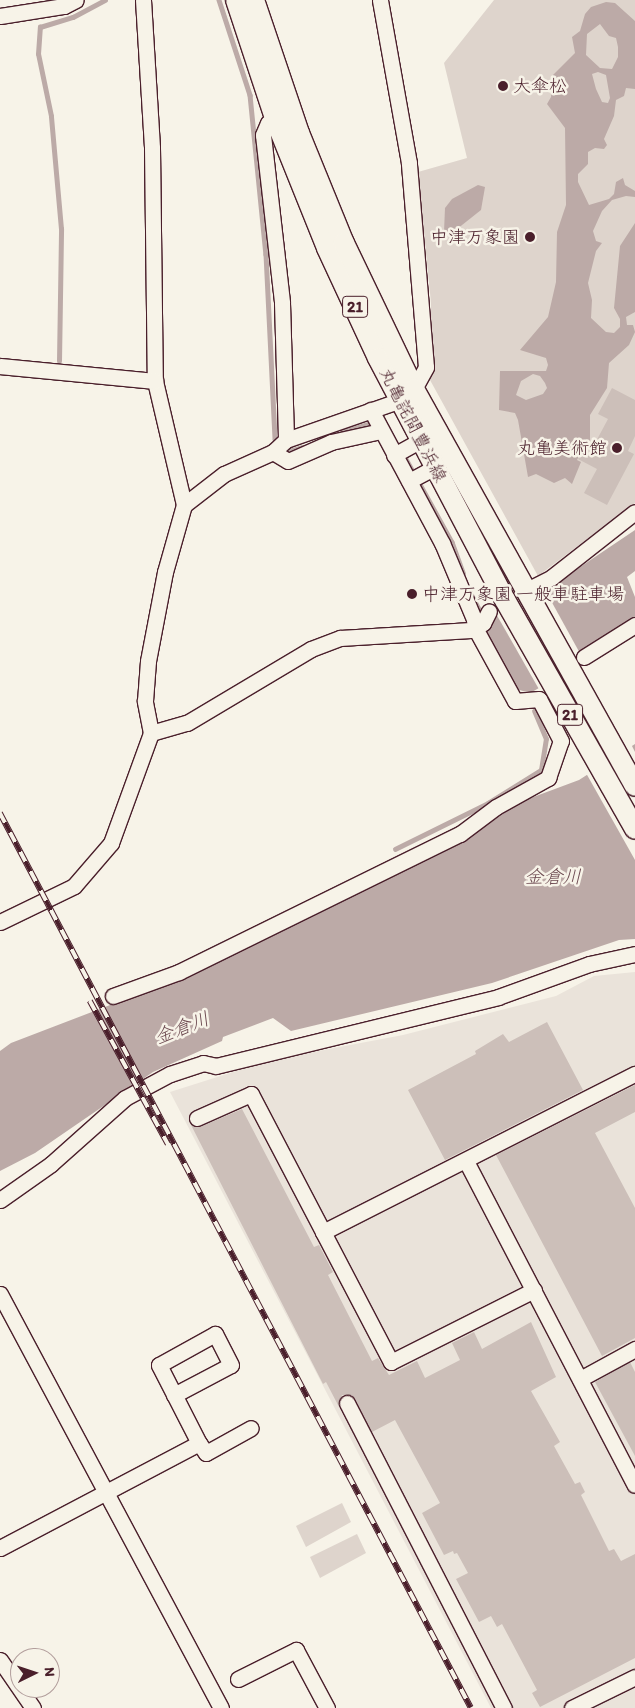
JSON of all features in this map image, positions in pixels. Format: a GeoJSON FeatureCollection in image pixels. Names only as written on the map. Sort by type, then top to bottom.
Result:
{"type":"FeatureCollection","features":[{"type":"Feature","properties":{"kind":"main road","name":"丸亀詫間豊浜線"},"geometry":{"type":"LineString","coordinates":[[236,0],[285,119]]}},
{"type":"Feature","properties":{"kind":"main road","name":"丸亀詫間豊浜線"},"geometry":{"type":"LineString","coordinates":[[254,0],[285,119],[327,248],[407,394],[525,591]]}},
{"type":"Feature","properties":{"kind":"main road","name":"丸亀詫間豊浜線"},"geometry":{"type":"LineString","coordinates":[[407,394],[405,449],[488,616],[635,829]]}},
{"type":"Feature","properties":{"kind":"main road","name":"21"},"geometry":{"type":"LineString","coordinates":[[525,591],[635,786]]}},
{"type":"Feature","properties":{"kind":"street"},"geometry":{"type":"LineString","coordinates":[[0,16],[64,6],[76,0]]}},
{"type":"Feature","properties":{"kind":"street"},"geometry":{"type":"LineString","coordinates":[[0,922],[74,886],[98,862],[117,829],[151,733],[145,702],[148,661],[165,572],[184,505],[155,381],[152,148],[143,0]]}},
{"type":"Feature","properties":{"kind":"street"},"geometry":{"type":"LineString","coordinates":[[285,119],[268,123],[264,135],[282,303],[280,445],[288,461],[376,421],[407,394],[426,367],[426,331],[410,163],[380,0]]}},
{"type":"Feature","properties":{"kind":"street"},"geometry":{"type":"LineString","coordinates":[[0,366],[155,381]]}},
{"type":"Feature","properties":{"kind":"street"},"geometry":{"type":"LineString","coordinates":[[184,505],[224,474],[280,445],[376,421]]}},
{"type":"Feature","properties":{"kind":"street"},"geometry":{"type":"LineString","coordinates":[[376,421],[405,449],[419,476],[442,543],[474,618],[488,616]]}},
{"type":"Feature","properties":{"kind":"street"},"geometry":{"type":"LineString","coordinates":[[525,591],[552,577],[635,512]]}},
{"type":"Feature","properties":{"kind":"street"},"geometry":{"type":"LineString","coordinates":[[151,733],[187,722],[311,649],[340,638],[437,630],[488,616]]}},
{"type":"Feature","properties":{"kind":"street"},"geometry":{"type":"LineString","coordinates":[[114,996],[180,972],[460,834],[496,807],[548,778],[561,741],[539,700],[515,701],[488,616]]}},
{"type":"Feature","properties":{"kind":"street"},"geometry":{"type":"LineString","coordinates":[[584,657],[635,625]]}},
{"type":"Feature","properties":{"kind":"street"},"geometry":{"type":"LineString","coordinates":[[0,1200],[51,1164],[125,1098],[170,1074],[203,1063],[216,1066],[498,996],[589,964],[635,954]]}},
{"type":"Feature","properties":{"kind":"street"},"geometry":{"type":"LineString","coordinates":[[323,1232],[635,1074]]}},
{"type":"Feature","properties":{"kind":"street"},"geometry":{"type":"LineString","coordinates":[[197,1118],[251,1094],[391,1362],[534,1290]]}},
{"type":"Feature","properties":{"kind":"street"},"geometry":{"type":"LineString","coordinates":[[466,1161],[635,1484]]}},
{"type":"Feature","properties":{"kind":"street"},"geometry":{"type":"LineString","coordinates":[[0,1294],[221,1708]]}},
{"type":"Feature","properties":{"kind":"street"},"geometry":{"type":"LineString","coordinates":[[174,1395],[231,1365],[215,1334],[159,1365],[174,1395],[199,1443],[206,1453],[251,1428]]}},
{"type":"Feature","properties":{"kind":"street"},"geometry":{"type":"LineString","coordinates":[[580,1379],[635,1349]]}},
{"type":"Feature","properties":{"kind":"street"},"geometry":{"type":"LineString","coordinates":[[347,1403],[504,1708]]}},
{"type":"Feature","properties":{"kind":"street"},"geometry":{"type":"LineString","coordinates":[[0,1548],[199,1443]]}},
{"type":"Feature","properties":{"kind":"street"},"geometry":{"type":"LineString","coordinates":[[238,1679],[296,1650],[327,1708]]}},
{"type":"Feature","properties":{"kind":"street"},"geometry":{"type":"LineString","coordinates":[[0,1660],[33,1708]]}},
{"type":"Feature","properties":{"kind":"street"},"geometry":{"type":"LineString","coordinates":[[572,1708],[635,1677]]}},
{"type":"Feature","properties":{"kind":"shaded area","name":"中津万象園"},"geometry":{"type":"Polygon","coordinates":[[[494,0],[635,0],[635,503],[538,576],[430,380],[431,303],[418,172],[467,158],[444,63],[494,0]]]}},
{"type":"Feature","properties":{"kind":"shaded area"},"geometry":{"type":"Polygon","coordinates":[[[635,972],[635,1708],[491,1708],[170,1092],[271,1060],[403,1035],[556,996],[594,976],[635,972]]]}},
{"type":"Feature","properties":{"kind":"shaded area"},"geometry":{"type":"Polygon","coordinates":[[[342,1503],[351,1522],[306,1547],[296,1526],[342,1503]]]}},
{"type":"Feature","properties":{"kind":"shaded area"},"geometry":{"type":"Polygon","coordinates":[[[357,1534],[366,1553],[320,1578],[310,1557],[357,1534]]]}},
{"type":"Feature","properties":{"kind":"water"},"geometry":{"type":"Polygon","coordinates":[[[606,2],[615,3],[635,21],[635,89],[626,88],[624,96],[616,100],[614,116],[604,139],[607,145],[604,149],[595,148],[588,152],[588,164],[578,174],[578,182],[589,205],[609,199],[614,194],[616,182],[623,178],[625,185],[635,191],[635,197],[626,196],[612,200],[602,211],[593,231],[596,241],[602,243],[596,251],[588,283],[592,300],[591,318],[606,332],[614,333],[620,327],[620,319],[614,308],[620,246],[635,223],[635,312],[626,317],[627,325],[633,325],[635,332],[629,345],[609,363],[607,388],[590,415],[590,443],[586,442],[577,460],[581,462],[572,484],[565,478],[554,483],[536,474],[528,477],[518,420],[515,413],[499,410],[500,371],[546,371],[548,365],[546,358],[520,350],[548,317],[556,282],[557,232],[566,205],[565,128],[547,104],[551,97],[553,75],[575,53],[572,37],[580,31],[585,14],[591,7],[606,2]],[[600,24],[587,34],[586,55],[600,68],[612,69],[618,57],[616,38],[609,36],[600,24]],[[598,72],[592,74],[602,102],[608,103],[610,98],[606,75],[598,72]],[[533,374],[521,381],[516,395],[526,400],[543,394],[547,388],[540,376],[533,374]]]}},
{"type":"Feature","properties":{"kind":"water"},"geometry":{"type":"Polygon","coordinates":[[[478,185],[485,187],[481,210],[452,233],[444,232],[445,208],[452,199],[478,185]]]}},
{"type":"Feature","properties":{"kind":"water"},"geometry":{"type":"Polygon","coordinates":[[[635,530],[635,571],[627,577],[635,597],[635,622],[604,640],[539,688],[530,693],[516,689],[481,630],[496,613],[546,590],[635,530]]]}},
{"type":"Feature","properties":{"kind":"water","name":"金倉川"},"geometry":{"type":"Polygon","coordinates":[[[635,744],[635,939],[619,940],[492,983],[291,1031],[273,1018],[223,1037],[222,1041],[153,1072],[35,1153],[0,1171],[0,1051],[11,1043],[118,1002],[471,836],[520,802],[579,780],[635,744]]]}},
{"type":"Feature","properties":{"kind":"pier"},"geometry":{"type":"Polygon","coordinates":[[[544,588],[582,657],[540,691],[495,612],[544,588]]]}},
{"type":"Feature","properties":{"kind":"pier"},"geometry":{"type":"Polygon","coordinates":[[[631,744],[635,752],[635,860],[586,773],[631,744]]]}},
{"type":"Feature","properties":{"kind":"building","name":"丸亀美術館"},"geometry":{"type":"Polygon","coordinates":[[[612,388],[635,400],[635,436],[628,451],[634,454],[607,505],[584,493],[597,469],[578,459],[587,443],[593,447],[608,419],[598,414],[612,388]]]}},
{"type":"Feature","properties":{"kind":"building"},"geometry":{"type":"Polygon","coordinates":[[[547,1022],[583,1090],[445,1160],[408,1090],[476,1054],[475,1051],[503,1034],[509,1042],[547,1022]]]}},
{"type":"Feature","properties":{"kind":"building"},"geometry":{"type":"Polygon","coordinates":[[[635,1085],[635,1112],[595,1133],[635,1208],[635,1338],[602,1356],[496,1155],[635,1085]]]}},
{"type":"Feature","properties":{"kind":"building"},"geometry":{"type":"Polygon","coordinates":[[[242,1109],[314,1247],[319,1245],[333,1272],[328,1275],[372,1361],[378,1358],[389,1375],[417,1361],[425,1378],[460,1360],[452,1343],[474,1332],[482,1349],[531,1322],[556,1377],[531,1391],[560,1442],[554,1446],[575,1484],[580,1482],[585,1492],[581,1495],[609,1551],[614,1549],[621,1561],[635,1554],[635,1658],[540,1707],[532,1693],[537,1690],[502,1624],[497,1627],[491,1616],[479,1622],[456,1579],[468,1573],[457,1553],[454,1554],[453,1551],[444,1555],[422,1513],[440,1503],[395,1420],[372,1432],[352,1395],[342,1395],[338,1405],[326,1382],[323,1384],[190,1123],[200,1127],[242,1109]]]}},
{"type":"Feature","properties":{"kind":"building"},"geometry":{"type":"Polygon","coordinates":[[[630,1362],[635,1372],[635,1456],[595,1382],[630,1362]]]}},
{"type":"Feature","properties":{"kind":"waterway"},"geometry":{"type":"LineString","coordinates":[[59,361],[61,229],[51,116],[38,54],[40,27],[73,17],[105,0]]}},
{"type":"Feature","properties":{"kind":"waterway"},"geometry":{"type":"LineString","coordinates":[[219,0],[250,95],[266,254],[275,439],[293,450],[302,447]]}},
{"type":"Feature","properties":{"kind":"waterway"},"geometry":{"type":"LineString","coordinates":[[342,432],[375,422]]}},
{"type":"Feature","properties":{"kind":"waterway"},"geometry":{"type":"LineString","coordinates":[[405,457],[452,542],[463,573]]}},
{"type":"Feature","properties":{"kind":"waterway"},"geometry":{"type":"LineString","coordinates":[[470,592],[483,616]]}},
{"type":"Feature","properties":{"kind":"waterway"},"geometry":{"type":"LineString","coordinates":[[395,849],[488,803],[541,770],[546,739],[534,711]]}},
{"type":"Feature","properties":{"kind":"railway"},"geometry":{"type":"LineString","coordinates":[[0,813],[471,1708]]}},
{"type":"Feature","properties":{"kind":"railway"},"geometry":{"type":"LineString","coordinates":[[90,1001],[168,1144]]}},
{"type":"Feature","properties":{"kind":"place","name":"大傘松"},"geometry":{"type":"Point","coordinates":[503,86]}},
{"type":"Feature","properties":{"kind":"place","name":"中津万象園"},"geometry":{"type":"Point","coordinates":[530,237]}},
{"type":"Feature","properties":{"kind":"place","name":"丸亀美術館"},"geometry":{"type":"Point","coordinates":[617,448]}},
{"type":"Feature","properties":{"kind":"place","name":"中津万象園 一般車駐車場"},"geometry":{"type":"Point","coordinates":[412,594]}}]}
